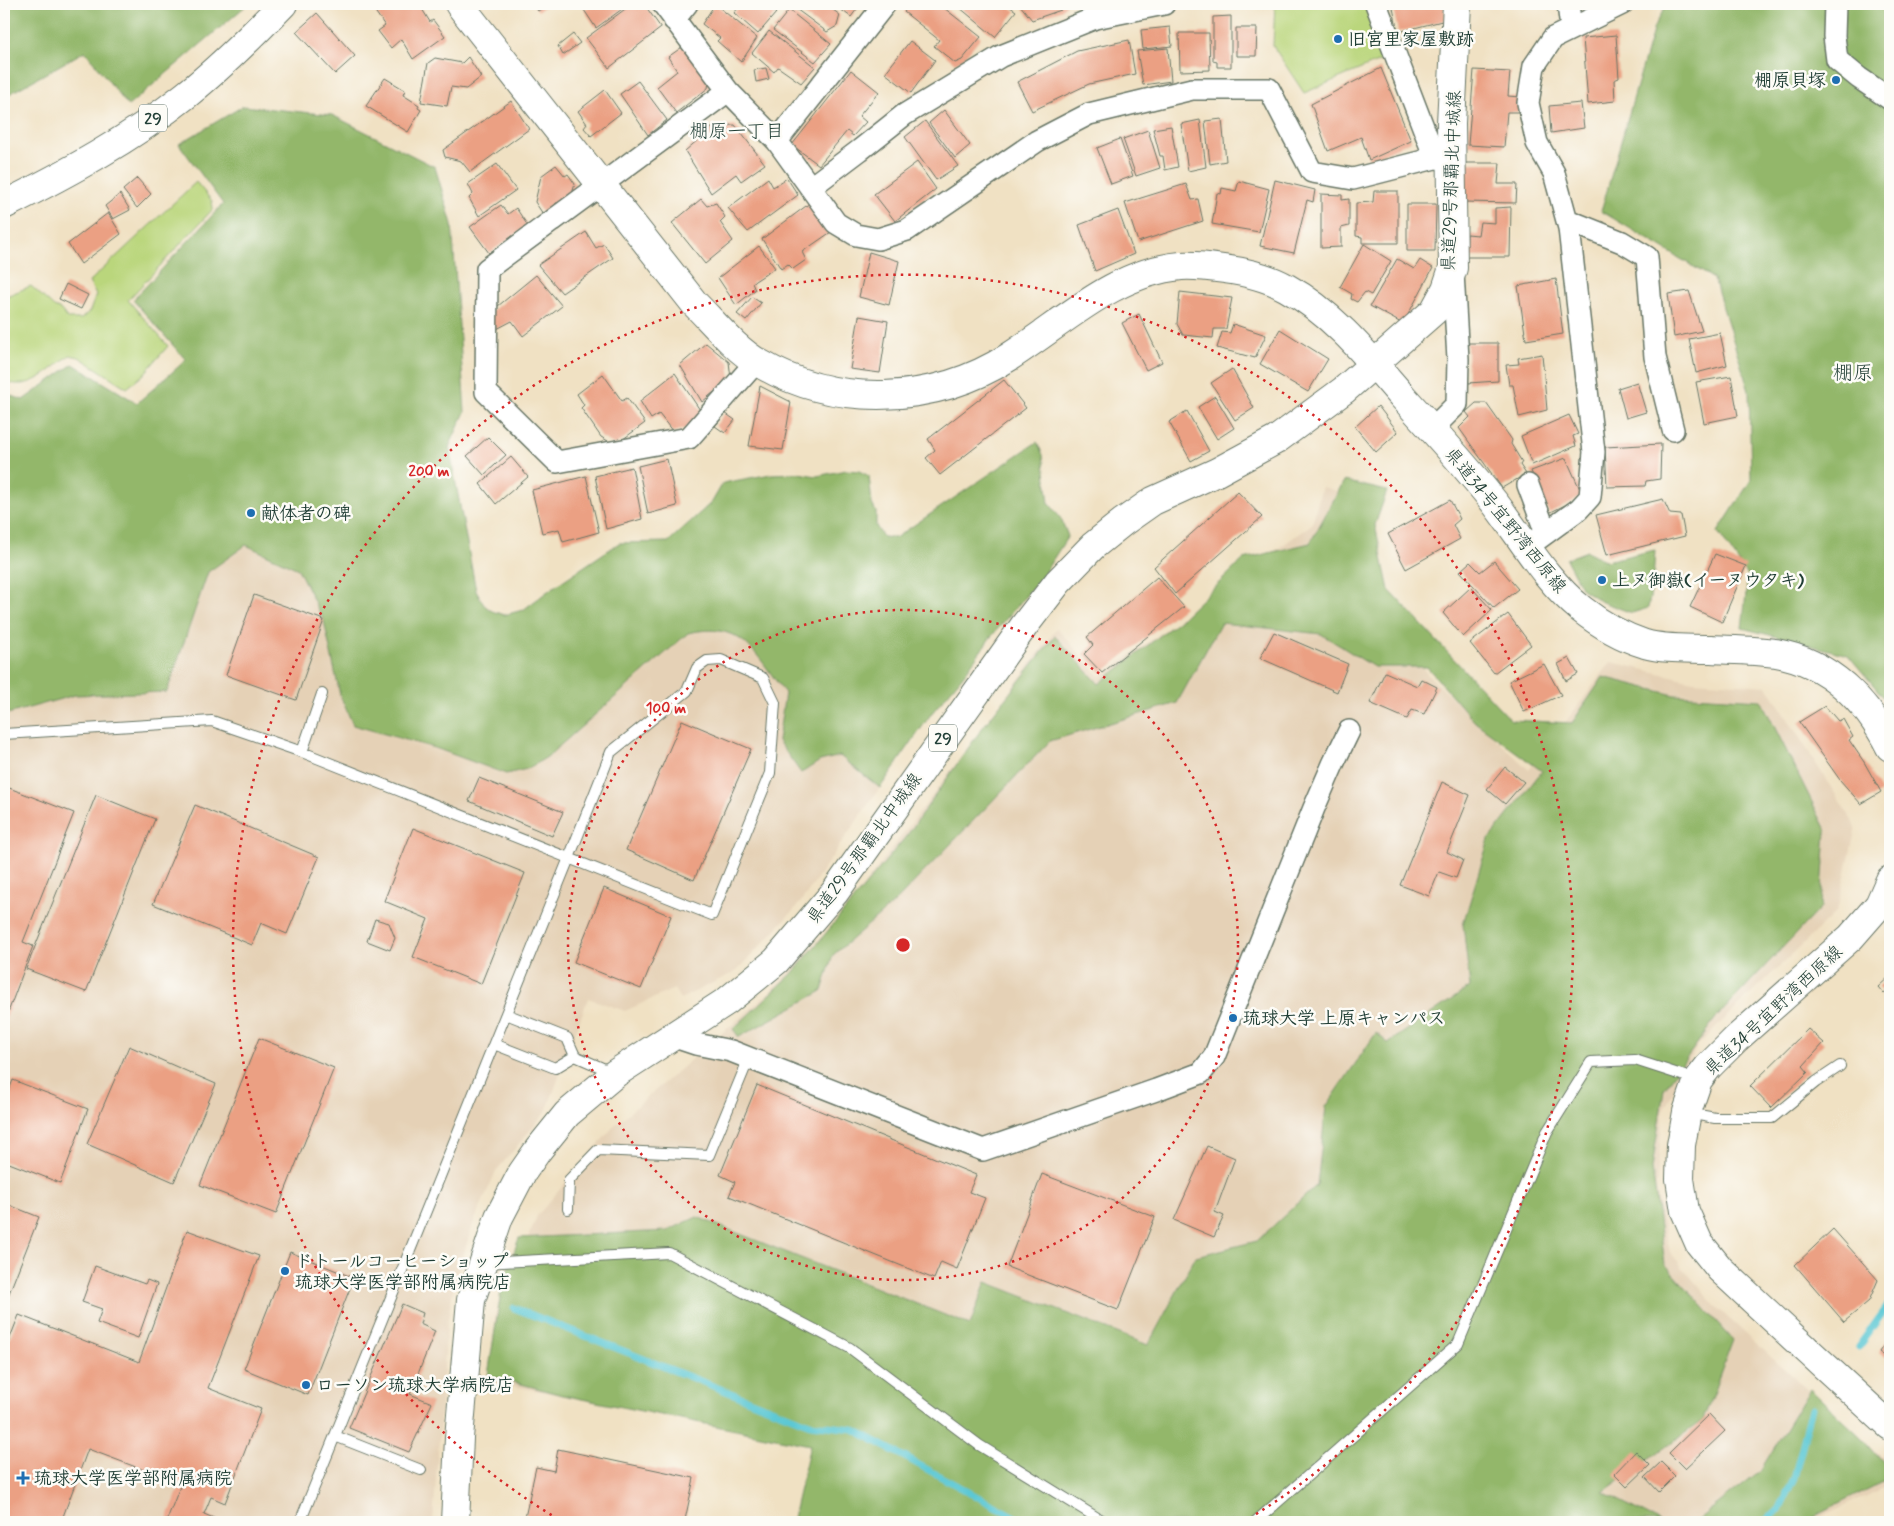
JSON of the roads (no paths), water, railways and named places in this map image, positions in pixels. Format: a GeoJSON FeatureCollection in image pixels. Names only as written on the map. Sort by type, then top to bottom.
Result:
{"type":"FeatureCollection","features":[{"type":"Feature","properties":{"kind":"main road","name":"29"},"geometry":{"type":"LineString","coordinates":[[4,205],[90,160],[185,96],[222,65],[283,4]]}},
{"type":"Feature","properties":{"kind":"main road","name":"県道34号宜野湾西原線"},"geometry":{"type":"LineString","coordinates":[[459,4],[695,304],[722,332],[756,362],[789,378],[826,390],[866,396],[910,394],[959,382],[1006,360],[1106,291],[1147,272],[1182,266],[1215,267],[1271,280],[1288,288],[1342,330],[1433,428],[1492,500],[1536,540],[1551,580],[1580,608],[1599,622],[1646,644],[1673,648],[1776,653],[1816,666],[1839,682],[1860,701],[1873,716],[1890,747]]}},
{"type":"Feature","properties":{"kind":"main road","name":"県道29号那覇北中城線"},"geometry":{"type":"LineString","coordinates":[[455,1522],[459,1438],[472,1300],[482,1264],[499,1217],[522,1173],[567,1114],[616,1074],[727,1001],[776,961],[835,892],[1024,626],[1058,582],[1093,546],[1122,522],[1153,502],[1217,472],[1276,440],[1344,390],[1434,311],[1446,289],[1453,268],[1443,159],[1451,123],[1457,4]]}},
{"type":"Feature","properties":{"kind":"main road","name":"県道34号宜野湾西原線"},"geometry":{"type":"LineString","coordinates":[[1890,880],[1879,905],[1851,937],[1736,1039],[1708,1067],[1698,1080],[1687,1112],[1681,1145],[1680,1179],[1685,1211],[1700,1243],[1720,1269],[1890,1426]]}},
{"type":"Feature","properties":{"kind":"street"},"geometry":{"type":"LineString","coordinates":[[777,141],[885,4]]}},
{"type":"Feature","properties":{"kind":"street"},"geometry":{"type":"LineString","coordinates":[[810,187],[904,115],[1001,56],[1095,18],[1164,4]]}},
{"type":"Feature","properties":{"kind":"street"},"geometry":{"type":"LineString","coordinates":[[675,9],[728,91],[777,141],[836,224],[856,236],[878,238],[907,230],[1037,141],[1089,114],[1192,90],[1269,88],[1312,172],[1353,179],[1443,159],[1376,4]]}},
{"type":"Feature","properties":{"kind":"street"},"geometry":{"type":"LineString","coordinates":[[1568,4],[1571,29]]}},
{"type":"Feature","properties":{"kind":"street"},"geometry":{"type":"LineString","coordinates":[[1528,485],[1536,540],[1579,509],[1590,497],[1594,452],[1569,228],[1554,173],[1537,143],[1528,103],[1534,66],[1553,38],[1622,4]]}},
{"type":"Feature","properties":{"kind":"street"},"geometry":{"type":"LineString","coordinates":[[1835,4],[1834,36],[1837,60],[1890,99]]}},
{"type":"Feature","properties":{"kind":"street"},"geometry":{"type":"LineString","coordinates":[[728,91],[487,269],[486,392],[557,462],[690,438],[756,362]]}},
{"type":"Feature","properties":{"kind":"street"},"geometry":{"type":"LineString","coordinates":[[1567,220],[1622,242],[1647,257],[1655,357],[1673,430]]}},
{"type":"Feature","properties":{"kind":"street"},"geometry":{"type":"LineString","coordinates":[[1433,428],[1457,404],[1458,359],[1453,268]]}},
{"type":"Feature","properties":{"kind":"street"},"geometry":{"type":"LineString","coordinates":[[672,1036],[696,1044],[731,1051],[983,1150],[1201,1073],[1214,1057],[1314,808],[1349,731]]}},
{"type":"Feature","properties":{"kind":"lane"},"geometry":{"type":"LineString","coordinates":[[4,734],[212,721],[302,752],[569,858],[712,915],[770,773],[775,703],[763,678],[721,660],[707,661],[697,668],[687,692],[611,752],[569,858],[336,1436],[300,1522]]}},
{"type":"Feature","properties":{"kind":"lane"},"geometry":{"type":"LineString","coordinates":[[302,752],[322,694]]}},
{"type":"Feature","properties":{"kind":"lane"},"geometry":{"type":"LineString","coordinates":[[506,1014],[568,1038],[575,1056],[616,1074]]}},
{"type":"Feature","properties":{"kind":"lane"},"geometry":{"type":"LineString","coordinates":[[494,1044],[555,1068],[575,1056]]}},
{"type":"Feature","properties":{"kind":"lane"},"geometry":{"type":"LineString","coordinates":[[568,1209],[569,1180],[598,1150],[709,1155],[749,1058]]}},
{"type":"Feature","properties":{"kind":"lane"},"geometry":{"type":"LineString","coordinates":[[1255,1522],[1458,1344],[1548,1132],[1591,1062],[1635,1060],[1698,1080]]}},
{"type":"Feature","properties":{"kind":"lane"},"geometry":{"type":"LineString","coordinates":[[1687,1112],[1715,1118],[1772,1118],[1816,1082],[1840,1066]]}},
{"type":"Feature","properties":{"kind":"lane"},"geometry":{"type":"LineString","coordinates":[[482,1264],[669,1253],[850,1348],[979,1445],[1104,1522]]}},
{"type":"Feature","properties":{"kind":"lane"},"geometry":{"type":"LineString","coordinates":[[336,1436],[422,1470]]}},
{"type":"Feature","properties":{"kind":"waterway"},"geometry":{"type":"LineString","coordinates":[[1858,1347],[1890,1303]]}},
{"type":"Feature","properties":{"kind":"waterway"},"geometry":{"type":"LineString","coordinates":[[514,1308],[810,1424],[853,1429],[1024,1522]]}},
{"type":"Feature","properties":{"kind":"waterway"},"geometry":{"type":"LineString","coordinates":[[1763,1522],[1778,1511],[1794,1478],[1812,1408]]}},
{"type":"Feature","properties":{"kind":"place","name":"旧宮里家屋敷跡"},"geometry":{"type":"Point","coordinates":[1338,39]}},
{"type":"Feature","properties":{"kind":"place","name":"棚原貝塚"},"geometry":{"type":"Point","coordinates":[1836,80]}},
{"type":"Feature","properties":{"kind":"place","name":"献体者の碑"},"geometry":{"type":"Point","coordinates":[251,513]}},
{"type":"Feature","properties":{"kind":"place","name":"上ヌ御嶽(イーヌウタキ)"},"geometry":{"type":"Point","coordinates":[1602,580]}},
{"type":"Feature","properties":{"kind":"place","name":"琉球大学 上原キャンパス"},"geometry":{"type":"Point","coordinates":[1233,1018]}},
{"type":"Feature","properties":{"kind":"place","name":"ドトールコーヒーショップ 琉球大学医学部附属病院店"},"geometry":{"type":"Point","coordinates":[285,1271]}},
{"type":"Feature","properties":{"kind":"place","name":"ローソン琉球大学病院店"},"geometry":{"type":"Point","coordinates":[306,1385]}},
{"type":"Feature","properties":{"kind":"place","name":"琉球大学医学部附属病院"},"geometry":{"type":"Point","coordinates":[23,1478]}},
{"type":"Feature","properties":{"kind":"district","name":"棚原一丁目"},"geometry":{"type":"Point","coordinates":[737,130]}},
{"type":"Feature","properties":{"kind":"district","name":"棚原"},"geometry":{"type":"Point","coordinates":[1853,372]}}]}
